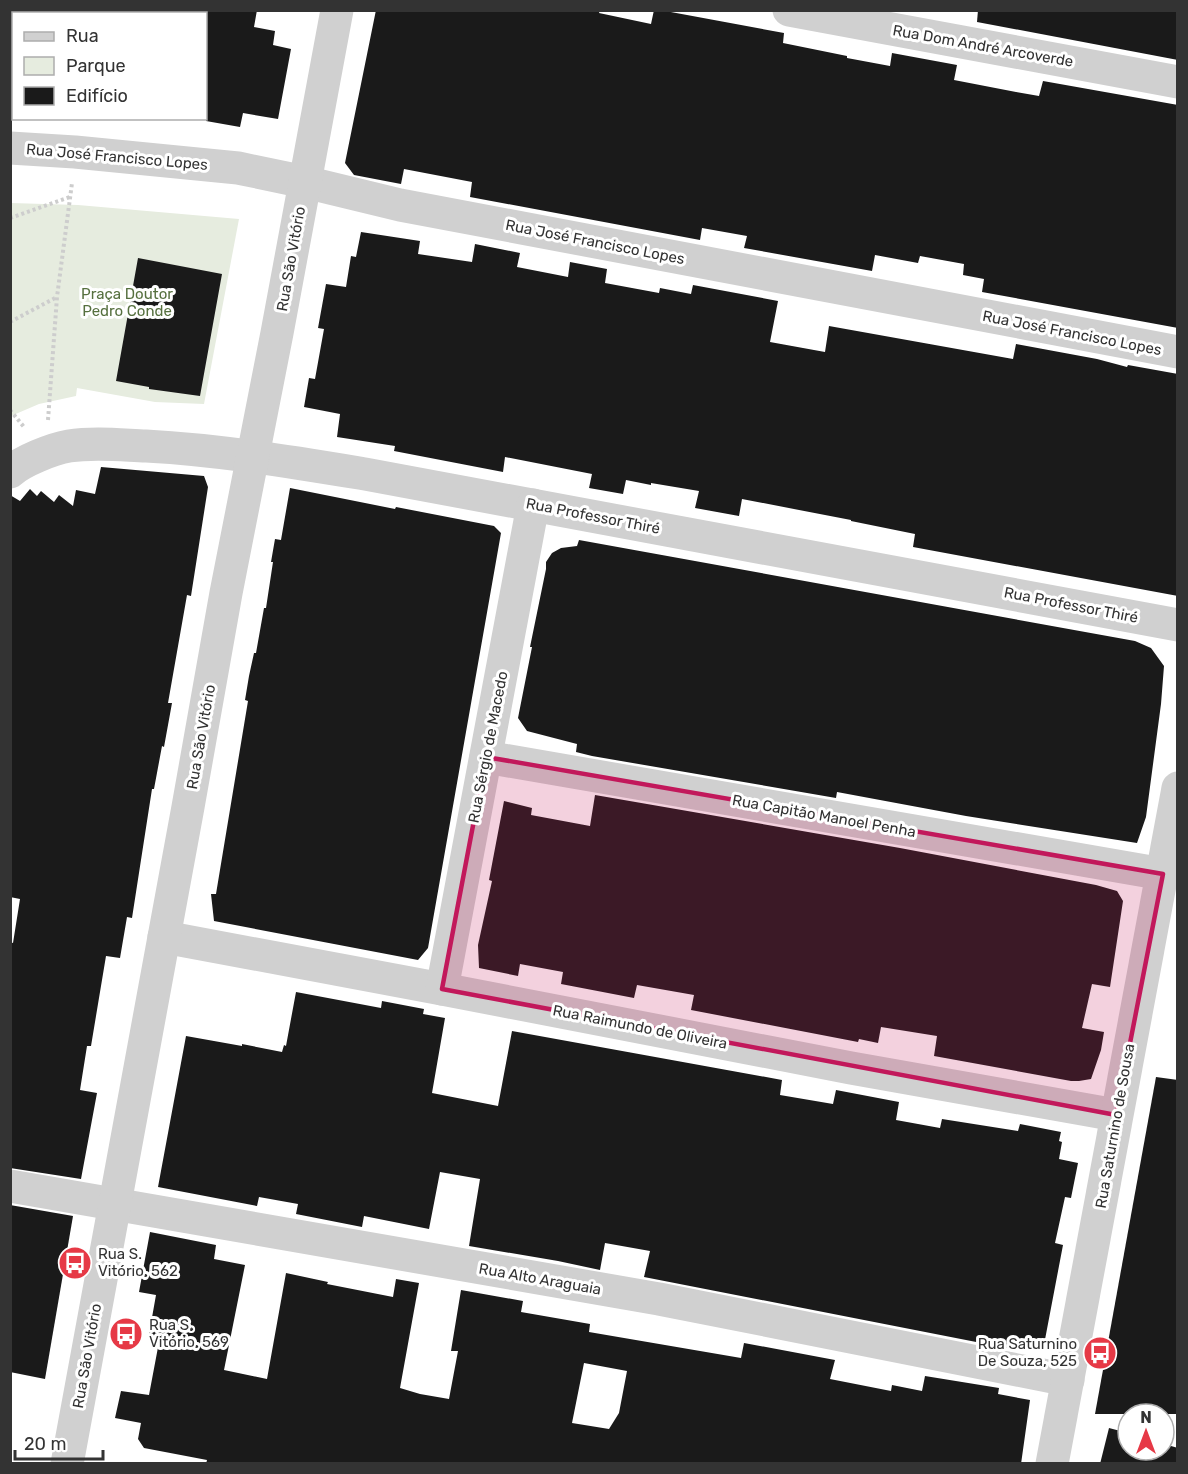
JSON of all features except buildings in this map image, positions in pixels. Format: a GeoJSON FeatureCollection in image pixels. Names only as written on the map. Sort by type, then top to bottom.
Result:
{"type":"FeatureCollection","features":[{"type":"Feature","properties":{"kind":"street","name":"Rua São Vitório"},"geometry":{"type":"LineString","coordinates":[[69,1463],[226,593],[338,10]]}},
{"type":"Feature","properties":{"kind":"street","name":"Rua Dom André Arcoverde"},"geometry":{"type":"LineString","coordinates":[[789,10],[1178,82]]}},
{"type":"Feature","properties":{"kind":"street","name":"Rua José Francisco Lopes"},"geometry":{"type":"LineString","coordinates":[[10,148],[238,168],[400,206],[1178,352]]}},
{"type":"Feature","properties":{"kind":"street","name":"Rua Professor Thiré"},"geometry":{"type":"LineString","coordinates":[[10,472],[45,454],[67,446],[109,444],[171,447],[253,457],[364,474],[1178,625]]}},
{"type":"Feature","properties":{"kind":"street","name":"Rua Sérgio de Macedo"},"geometry":{"type":"LineString","coordinates":[[442,989],[533,505]]}},
{"type":"Feature","properties":{"kind":"street","name":"Rua Capitão Manoel Penha"},"geometry":{"type":"LineString","coordinates":[[486,757],[1163,874]]}},
{"type":"Feature","properties":{"kind":"street","name":"Rua Saturnino de Sousa"},"geometry":{"type":"LineString","coordinates":[[1052,1464],[1178,788]]}},
{"type":"Feature","properties":{"kind":"street","name":"Rua Raimundo de Oliveira"},"geometry":{"type":"LineString","coordinates":[[164,938],[1116,1116]]}},
{"type":"Feature","properties":{"kind":"street","name":"Rua Alto Araguaia"},"geometry":{"type":"LineString","coordinates":[[10,1186],[658,1299],[1068,1380]]}},
{"type":"Feature","properties":{"kind":"path"},"geometry":{"type":"LineString","coordinates":[[45,454],[57,297],[75,152]]}},
{"type":"Feature","properties":{"kind":"path"},"geometry":{"type":"LineString","coordinates":[[10,218],[70,197]]}},
{"type":"Feature","properties":{"kind":"path"},"geometry":{"type":"LineString","coordinates":[[10,322],[57,297]]}},
{"type":"Feature","properties":{"kind":"highlighted area"},"geometry":{"type":"Polygon","coordinates":[[[486,757],[1163,874],[1116,1115],[442,989],[486,757]]]}},
{"type":"Feature","properties":{"kind":"green space","name":"Praça Doutor Pedro Conde"},"geometry":{"type":"Polygon","coordinates":[[[11,203],[78,205],[239,219],[204,404],[155,402],[77,388],[76,396],[39,404],[11,416],[11,203]]]}},
{"type":"Feature","properties":{"kind":"place","name":"Rua S. Vitório, 562"},"geometry":{"type":"Point","coordinates":[75,1263]}},
{"type":"Feature","properties":{"kind":"place","name":"Rua S. Vitório, 569"},"geometry":{"type":"Point","coordinates":[126,1334]}},
{"type":"Feature","properties":{"kind":"place","name":"Rua Saturnino De Souza, 525"},"geometry":{"type":"Point","coordinates":[1100,1353]}}]}
